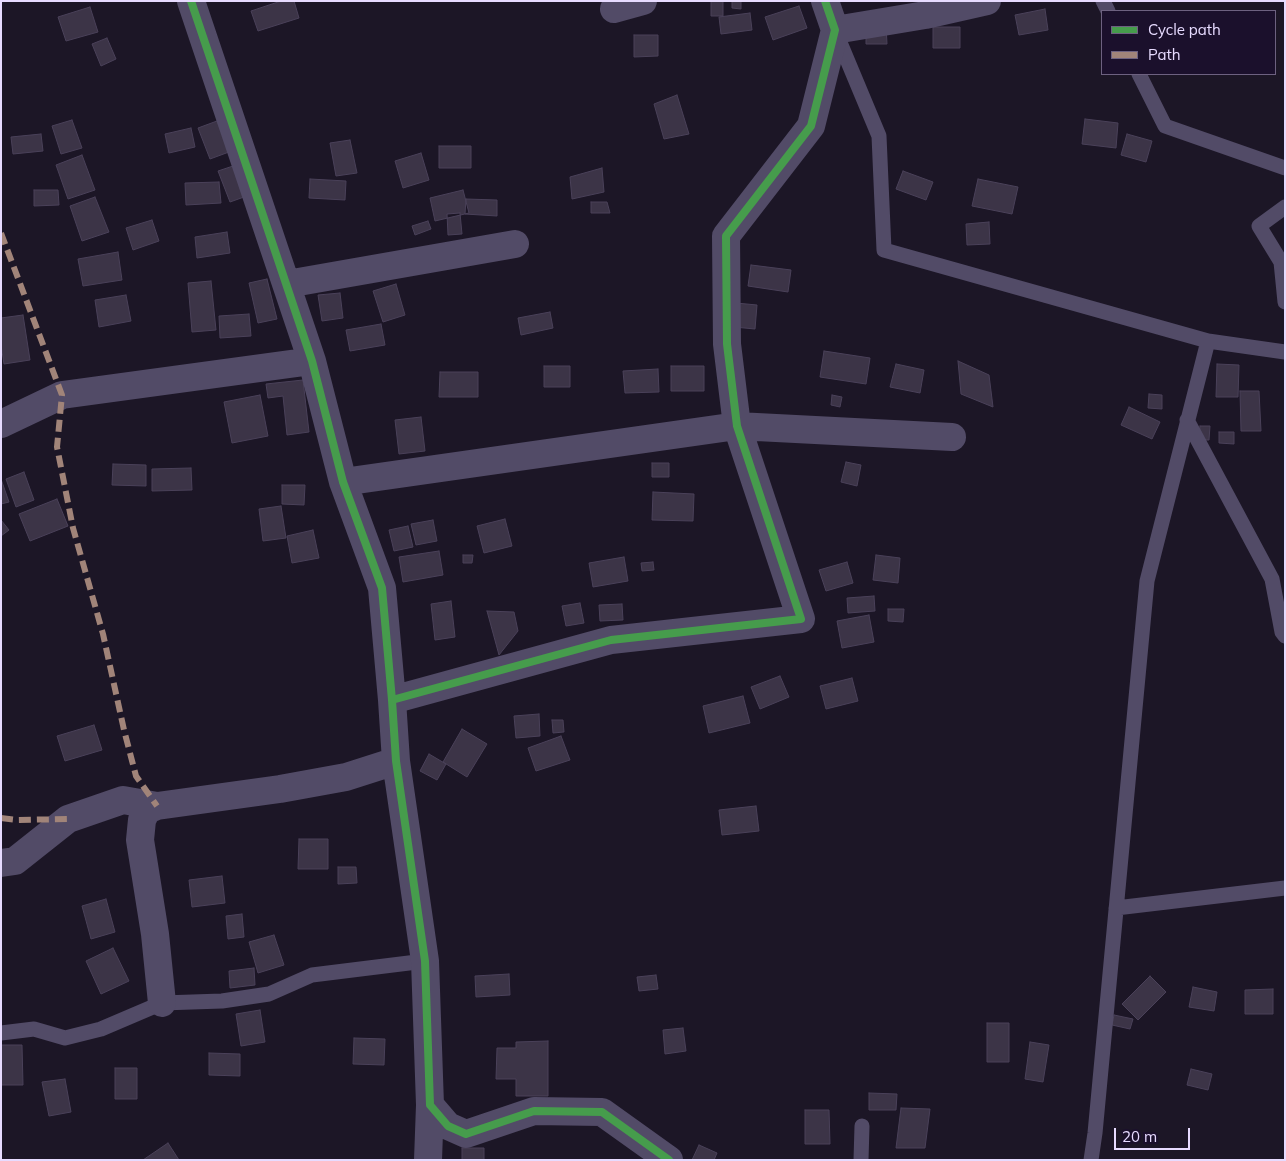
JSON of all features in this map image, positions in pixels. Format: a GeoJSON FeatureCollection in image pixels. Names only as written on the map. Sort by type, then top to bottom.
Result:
{"type":"FeatureCollection","features":[{"type":"Feature","properties":{"kind":"street"},"geometry":{"type":"LineString","coordinates":[[191,1],[312,361],[343,482],[382,588],[396,761],[425,960],[430,1106],[428,1160]]}},
{"type":"Feature","properties":{"kind":"street"},"geometry":{"type":"LineString","coordinates":[[614,9],[643,1]]}},
{"type":"Feature","properties":{"kind":"street"},"geometry":{"type":"LineString","coordinates":[[392,700],[611,640],[801,619],[737,426],[727,344],[726,236],[811,126],[835,30],[825,1]]}},
{"type":"Feature","properties":{"kind":"street"},"geometry":{"type":"LineString","coordinates":[[835,30],[926,15],[987,1]]}},
{"type":"Feature","properties":{"kind":"street"},"geometry":{"type":"LineString","coordinates":[[287,284],[515,244]]}},
{"type":"Feature","properties":{"kind":"street"},"geometry":{"type":"LineString","coordinates":[[1,424],[62,395],[312,361]]}},
{"type":"Feature","properties":{"kind":"street"},"geometry":{"type":"LineString","coordinates":[[343,482],[737,426],[952,437]]}},
{"type":"Feature","properties":{"kind":"street"},"geometry":{"type":"LineString","coordinates":[[162,1003],[155,934],[140,840],[142,820],[147,810],[158,806],[280,789],[346,777],[396,761]]}},
{"type":"Feature","properties":{"kind":"street"},"geometry":{"type":"LineString","coordinates":[[1,864],[15,861],[68,819],[123,800],[158,806]]}},
{"type":"Feature","properties":{"kind":"street"},"geometry":{"type":"LineString","coordinates":[[430,1106],[448,1126],[466,1134],[534,1111],[602,1112],[669,1160]]}},
{"type":"Feature","properties":{"kind":"lane"},"geometry":{"type":"LineString","coordinates":[[835,30],[879,136],[884,250],[1208,341],[1285,352]]}},
{"type":"Feature","properties":{"kind":"lane"},"geometry":{"type":"LineString","coordinates":[[1140,75],[1165,126],[1285,168]]}},
{"type":"Feature","properties":{"kind":"lane"},"geometry":{"type":"LineString","coordinates":[[1285,207],[1259,226],[1281,262],[1285,302]]}},
{"type":"Feature","properties":{"kind":"lane"},"geometry":{"type":"LineString","coordinates":[[1091,1160],[1147,581],[1208,341]]}},
{"type":"Feature","properties":{"kind":"lane"},"geometry":{"type":"LineString","coordinates":[[1187,420],[1272,579],[1282,632],[1285,636]]}},
{"type":"Feature","properties":{"kind":"lane"},"geometry":{"type":"LineString","coordinates":[[1116,908],[1285,888]]}},
{"type":"Feature","properties":{"kind":"lane"},"geometry":{"type":"LineString","coordinates":[[1,1033],[34,1029],[65,1038],[101,1029],[162,1003],[222,1001],[269,994],[312,975],[425,960]]}},
{"type":"Feature","properties":{"kind":"lane"},"geometry":{"type":"LineString","coordinates":[[861,1160],[862,1126]]}},
{"type":"Feature","properties":{"kind":"building"},"geometry":{"type":"Polygon","coordinates":[[[281,1],[294,1],[299,18],[258,31],[251,11],[281,1]]]}},
{"type":"Feature","properties":{"kind":"building"},"geometry":{"type":"Polygon","coordinates":[[[711,1],[723,1],[723,16],[711,16],[711,1]]]}},
{"type":"Feature","properties":{"kind":"building"},"geometry":{"type":"Polygon","coordinates":[[[732,1],[741,1],[741,9],[732,8],[732,1]]]}},
{"type":"Feature","properties":{"kind":"building"},"geometry":{"type":"Polygon","coordinates":[[[799,6],[807,28],[773,40],[765,17],[799,6]]]}},
{"type":"Feature","properties":{"kind":"building"},"geometry":{"type":"Polygon","coordinates":[[[90,7],[98,32],[66,41],[58,17],[90,7]]]}},
{"type":"Feature","properties":{"kind":"building"},"geometry":{"type":"Polygon","coordinates":[[[1045,9],[1048,30],[1019,35],[1015,15],[1045,9]]]}},
{"type":"Feature","properties":{"kind":"building"},"geometry":{"type":"Polygon","coordinates":[[[750,13],[752,30],[721,34],[719,17],[750,13]]]}},
{"type":"Feature","properties":{"kind":"building"},"geometry":{"type":"Polygon","coordinates":[[[866,25],[886,25],[887,44],[866,44],[866,25]]]}},
{"type":"Feature","properties":{"kind":"building"},"geometry":{"type":"Polygon","coordinates":[[[933,27],[960,27],[960,48],[933,48],[933,27]]]}},
{"type":"Feature","properties":{"kind":"building"},"geometry":{"type":"Polygon","coordinates":[[[634,35],[658,35],[658,56],[634,57],[634,35]]]}},
{"type":"Feature","properties":{"kind":"building"},"geometry":{"type":"Polygon","coordinates":[[[107,38],[116,59],[101,66],[92,44],[107,38]]]}},
{"type":"Feature","properties":{"kind":"building"},"geometry":{"type":"Polygon","coordinates":[[[677,95],[689,134],[664,139],[654,104],[677,95]]]}},
{"type":"Feature","properties":{"kind":"building"},"geometry":{"type":"Polygon","coordinates":[[[1085,119],[1118,123],[1116,148],[1082,144],[1085,119]]]}},
{"type":"Feature","properties":{"kind":"building"},"geometry":{"type":"Polygon","coordinates":[[[72,120],[82,148],[61,154],[52,126],[72,120]]]}},
{"type":"Feature","properties":{"kind":"building"},"geometry":{"type":"Polygon","coordinates":[[[217,121],[229,152],[210,159],[198,128],[217,121]]]}},
{"type":"Feature","properties":{"kind":"building"},"geometry":{"type":"Polygon","coordinates":[[[191,128],[195,147],[169,153],[165,134],[191,128]]]}},
{"type":"Feature","properties":{"kind":"building"},"geometry":{"type":"Polygon","coordinates":[[[41,134],[43,151],[13,154],[11,137],[41,134]]]}},
{"type":"Feature","properties":{"kind":"building"},"geometry":{"type":"Polygon","coordinates":[[[1127,134],[1152,141],[1146,162],[1121,155],[1127,134]]]}},
{"type":"Feature","properties":{"kind":"building"},"geometry":{"type":"Polygon","coordinates":[[[350,140],[357,173],[336,176],[330,143],[350,140]]]}},
{"type":"Feature","properties":{"kind":"building"},"geometry":{"type":"Polygon","coordinates":[[[439,146],[471,146],[471,168],[439,168],[439,146]]]}},
{"type":"Feature","properties":{"kind":"building"},"geometry":{"type":"Polygon","coordinates":[[[421,153],[429,180],[403,188],[395,161],[421,153]]]}},
{"type":"Feature","properties":{"kind":"building"},"geometry":{"type":"Polygon","coordinates":[[[82,155],[95,190],[68,199],[56,165],[82,155]]]}},
{"type":"Feature","properties":{"kind":"building"},"geometry":{"type":"Polygon","coordinates":[[[233,166],[244,197],[230,202],[218,171],[233,166]]]}},
{"type":"Feature","properties":{"kind":"building"},"geometry":{"type":"Polygon","coordinates":[[[602,168],[604,192],[572,199],[570,177],[602,168]]]}},
{"type":"Feature","properties":{"kind":"building"},"geometry":{"type":"Polygon","coordinates":[[[903,171],[933,182],[926,200],[896,189],[903,171]]]}},
{"type":"Feature","properties":{"kind":"building"},"geometry":{"type":"Polygon","coordinates":[[[310,179],[346,181],[345,200],[309,198],[310,179]]]}},
{"type":"Feature","properties":{"kind":"building"},"geometry":{"type":"Polygon","coordinates":[[[978,179],[1018,187],[1012,214],[972,206],[978,179]]]}},
{"type":"Feature","properties":{"kind":"building"},"geometry":{"type":"Polygon","coordinates":[[[219,182],[221,203],[186,205],[185,183],[219,182]]]}},
{"type":"Feature","properties":{"kind":"building"},"geometry":{"type":"Polygon","coordinates":[[[34,190],[58,190],[59,205],[34,206],[34,190]]]}},
{"type":"Feature","properties":{"kind":"building"},"geometry":{"type":"Polygon","coordinates":[[[463,190],[469,213],[435,221],[430,198],[463,190]]]}},
{"type":"Feature","properties":{"kind":"building"},"geometry":{"type":"Polygon","coordinates":[[[95,197],[109,232],[82,241],[70,206],[95,197]]]}},
{"type":"Feature","properties":{"kind":"building"},"geometry":{"type":"Polygon","coordinates":[[[466,199],[497,200],[497,216],[465,214],[466,199]]]}},
{"type":"Feature","properties":{"kind":"building"},"geometry":{"type":"Polygon","coordinates":[[[591,202],[607,202],[610,213],[591,213],[591,202]]]}},
{"type":"Feature","properties":{"kind":"building"},"geometry":{"type":"Polygon","coordinates":[[[460,213],[462,234],[448,235],[447,214],[460,213]]]}},
{"type":"Feature","properties":{"kind":"building"},"geometry":{"type":"Polygon","coordinates":[[[152,220],[159,241],[133,250],[126,228],[152,220]]]}},
{"type":"Feature","properties":{"kind":"building"},"geometry":{"type":"Polygon","coordinates":[[[428,221],[431,229],[415,235],[412,226],[428,221]]]}},
{"type":"Feature","properties":{"kind":"building"},"geometry":{"type":"Polygon","coordinates":[[[989,222],[990,244],[967,245],[966,224],[989,222]]]}},
{"type":"Feature","properties":{"kind":"building"},"geometry":{"type":"Polygon","coordinates":[[[227,232],[230,253],[197,258],[195,237],[227,232]]]}},
{"type":"Feature","properties":{"kind":"building"},"geometry":{"type":"Polygon","coordinates":[[[118,252],[122,280],[83,286],[78,259],[118,252]]]}},
{"type":"Feature","properties":{"kind":"building"},"geometry":{"type":"Polygon","coordinates":[[[751,265],[791,270],[788,292],[748,286],[751,265]]]}},
{"type":"Feature","properties":{"kind":"building"},"geometry":{"type":"Polygon","coordinates":[[[267,279],[277,319],[258,323],[249,283],[267,279]]]}},
{"type":"Feature","properties":{"kind":"building"},"geometry":{"type":"Polygon","coordinates":[[[211,281],[216,330],[192,332],[188,283],[211,281]]]}},
{"type":"Feature","properties":{"kind":"building"},"geometry":{"type":"Polygon","coordinates":[[[396,284],[405,315],[383,322],[373,291],[396,284]]]}},
{"type":"Feature","properties":{"kind":"building"},"geometry":{"type":"Polygon","coordinates":[[[340,293],[343,318],[322,321],[318,295],[340,293]]]}},
{"type":"Feature","properties":{"kind":"building"},"geometry":{"type":"Polygon","coordinates":[[[126,295],[131,321],[99,327],[95,300],[126,295]]]}},
{"type":"Feature","properties":{"kind":"building"},"geometry":{"type":"Polygon","coordinates":[[[736,303],[757,305],[755,329],[734,327],[736,303]]]}},
{"type":"Feature","properties":{"kind":"building"},"geometry":{"type":"Polygon","coordinates":[[[550,312],[553,328],[521,335],[518,318],[550,312]]]}},
{"type":"Feature","properties":{"kind":"building"},"geometry":{"type":"Polygon","coordinates":[[[249,314],[251,336],[220,338],[219,316],[249,314]]]}},
{"type":"Feature","properties":{"kind":"building"},"geometry":{"type":"Polygon","coordinates":[[[23,315],[30,360],[4,364],[1,345],[1,318],[23,315]]]}},
{"type":"Feature","properties":{"kind":"building"},"geometry":{"type":"Polygon","coordinates":[[[381,324],[385,345],[350,351],[346,330],[381,324]]]}},
{"type":"Feature","properties":{"kind":"building"},"geometry":{"type":"Polygon","coordinates":[[[824,351],[870,358],[866,384],[820,377],[824,351]]]}},
{"type":"Feature","properties":{"kind":"building"},"geometry":{"type":"Polygon","coordinates":[[[958,361],[989,375],[993,407],[961,394],[958,361]]]}},
{"type":"Feature","properties":{"kind":"building"},"geometry":{"type":"Polygon","coordinates":[[[896,364],[924,370],[920,393],[890,387],[896,364]]]}},
{"type":"Feature","properties":{"kind":"building"},"geometry":{"type":"Polygon","coordinates":[[[1217,364],[1239,365],[1238,397],[1216,397],[1217,364]]]}},
{"type":"Feature","properties":{"kind":"building"},"geometry":{"type":"Polygon","coordinates":[[[544,366],[570,366],[570,387],[544,387],[544,366]]]}},
{"type":"Feature","properties":{"kind":"building"},"geometry":{"type":"Polygon","coordinates":[[[671,366],[704,366],[704,391],[671,391],[671,366]]]}},
{"type":"Feature","properties":{"kind":"building"},"geometry":{"type":"Polygon","coordinates":[[[658,369],[659,392],[625,393],[623,371],[658,369]]]}},
{"type":"Feature","properties":{"kind":"building"},"geometry":{"type":"Polygon","coordinates":[[[440,372],[478,372],[478,397],[439,397],[440,372]]]}},
{"type":"Feature","properties":{"kind":"building"},"geometry":{"type":"Polygon","coordinates":[[[303,380],[309,432],[287,435],[283,396],[268,398],[266,384],[303,380]]]}},
{"type":"Feature","properties":{"kind":"building"},"geometry":{"type":"Polygon","coordinates":[[[1240,391],[1259,391],[1261,431],[1241,431],[1240,391]]]}},
{"type":"Feature","properties":{"kind":"building"},"geometry":{"type":"Polygon","coordinates":[[[1149,394],[1162,395],[1162,409],[1148,408],[1149,394]]]}},
{"type":"Feature","properties":{"kind":"building"},"geometry":{"type":"Polygon","coordinates":[[[260,395],[268,436],[232,443],[224,402],[260,395]]]}},
{"type":"Feature","properties":{"kind":"building"},"geometry":{"type":"Polygon","coordinates":[[[832,395],[842,397],[840,407],[831,405],[832,395]]]}},
{"type":"Feature","properties":{"kind":"building"},"geometry":{"type":"Polygon","coordinates":[[[1129,407],[1160,422],[1152,439],[1121,425],[1129,407]]]}},
{"type":"Feature","properties":{"kind":"building"},"geometry":{"type":"Polygon","coordinates":[[[421,417],[425,451],[399,454],[395,420],[421,417]]]}},
{"type":"Feature","properties":{"kind":"building"},"geometry":{"type":"Polygon","coordinates":[[[1200,426],[1210,426],[1209,440],[1199,440],[1200,426]]]}},
{"type":"Feature","properties":{"kind":"building"},"geometry":{"type":"Polygon","coordinates":[[[1219,432],[1234,432],[1234,444],[1219,443],[1219,432]]]}},
{"type":"Feature","properties":{"kind":"building"},"geometry":{"type":"Polygon","coordinates":[[[846,462],[861,465],[857,486],[841,482],[846,462]]]}},
{"type":"Feature","properties":{"kind":"building"},"geometry":{"type":"Polygon","coordinates":[[[652,463],[669,463],[669,477],[652,477],[652,463]]]}},
{"type":"Feature","properties":{"kind":"building"},"geometry":{"type":"Polygon","coordinates":[[[113,464],[146,465],[146,486],[112,485],[113,464]]]}},
{"type":"Feature","properties":{"kind":"building"},"geometry":{"type":"Polygon","coordinates":[[[191,468],[192,490],[152,491],[152,469],[191,468]]]}},
{"type":"Feature","properties":{"kind":"building"},"geometry":{"type":"Polygon","coordinates":[[[24,472],[34,500],[16,507],[6,479],[24,472]]]}},
{"type":"Feature","properties":{"kind":"building"},"geometry":{"type":"Polygon","coordinates":[[[1,479],[9,502],[1,504],[1,479]]]}},
{"type":"Feature","properties":{"kind":"building"},"geometry":{"type":"Polygon","coordinates":[[[282,485],[305,485],[304,505],[282,504],[282,485]]]}},
{"type":"Feature","properties":{"kind":"building"},"geometry":{"type":"Polygon","coordinates":[[[653,492],[694,494],[693,521],[652,520],[653,492]]]}},
{"type":"Feature","properties":{"kind":"building"},"geometry":{"type":"Polygon","coordinates":[[[57,499],[68,526],[30,541],[19,514],[57,499]]]}},
{"type":"Feature","properties":{"kind":"building"},"geometry":{"type":"Polygon","coordinates":[[[281,506],[286,538],[263,541],[259,509],[281,506]]]}},
{"type":"Feature","properties":{"kind":"building"},"geometry":{"type":"Polygon","coordinates":[[[505,519],[512,546],[484,553],[477,526],[505,519]]]}},
{"type":"Feature","properties":{"kind":"building"},"geometry":{"type":"Polygon","coordinates":[[[1,520],[9,530],[1,536],[1,520]]]}},
{"type":"Feature","properties":{"kind":"building"},"geometry":{"type":"Polygon","coordinates":[[[433,520],[437,541],[416,545],[411,524],[433,520]]]}},
{"type":"Feature","properties":{"kind":"building"},"geometry":{"type":"Polygon","coordinates":[[[408,526],[413,547],[394,551],[389,530],[408,526]]]}},
{"type":"Feature","properties":{"kind":"building"},"geometry":{"type":"Polygon","coordinates":[[[313,530],[319,558],[292,563],[287,536],[313,530]]]}},
{"type":"Feature","properties":{"kind":"building"},"geometry":{"type":"Polygon","coordinates":[[[439,551],[443,575],[403,582],[399,557],[439,551]]]}},
{"type":"Feature","properties":{"kind":"building"},"geometry":{"type":"Polygon","coordinates":[[[463,555],[473,555],[472,563],[463,563],[463,555]]]}},
{"type":"Feature","properties":{"kind":"building"},"geometry":{"type":"Polygon","coordinates":[[[876,555],[900,558],[898,583],[873,580],[876,555]]]}},
{"type":"Feature","properties":{"kind":"building"},"geometry":{"type":"Polygon","coordinates":[[[624,557],[628,581],[593,587],[589,563],[624,557]]]}},
{"type":"Feature","properties":{"kind":"building"},"geometry":{"type":"Polygon","coordinates":[[[653,562],[654,570],[642,571],[641,563],[653,562]]]}},
{"type":"Feature","properties":{"kind":"building"},"geometry":{"type":"Polygon","coordinates":[[[847,562],[853,583],[826,591],[819,570],[847,562]]]}},
{"type":"Feature","properties":{"kind":"building"},"geometry":{"type":"Polygon","coordinates":[[[874,596],[875,611],[848,613],[847,598],[874,596]]]}},
{"type":"Feature","properties":{"kind":"building"},"geometry":{"type":"Polygon","coordinates":[[[451,601],[455,637],[435,640],[431,604],[451,601]]]}},
{"type":"Feature","properties":{"kind":"building"},"geometry":{"type":"Polygon","coordinates":[[[580,603],[584,623],[566,626],[562,606],[580,603]]]}},
{"type":"Feature","properties":{"kind":"building"},"geometry":{"type":"Polygon","coordinates":[[[622,604],[623,620],[600,621],[599,605],[622,604]]]}},
{"type":"Feature","properties":{"kind":"building"},"geometry":{"type":"Polygon","coordinates":[[[888,609],[904,609],[903,622],[888,621],[888,609]]]}},
{"type":"Feature","properties":{"kind":"building"},"geometry":{"type":"Polygon","coordinates":[[[487,611],[514,612],[518,631],[499,655],[487,611]]]}},
{"type":"Feature","properties":{"kind":"building"},"geometry":{"type":"Polygon","coordinates":[[[869,615],[874,642],[842,648],[837,621],[869,615]]]}},
{"type":"Feature","properties":{"kind":"building"},"geometry":{"type":"Polygon","coordinates":[[[780,676],[789,697],[760,709],[751,687],[780,676]]]}},
{"type":"Feature","properties":{"kind":"building"},"geometry":{"type":"Polygon","coordinates":[[[852,678],[858,701],[826,709],[820,686],[852,678]]]}},
{"type":"Feature","properties":{"kind":"building"},"geometry":{"type":"Polygon","coordinates":[[[743,696],[750,723],[709,733],[703,706],[743,696]]]}},
{"type":"Feature","properties":{"kind":"building"},"geometry":{"type":"Polygon","coordinates":[[[539,714],[540,736],[516,738],[514,716],[539,714]]]}},
{"type":"Feature","properties":{"kind":"building"},"geometry":{"type":"Polygon","coordinates":[[[552,720],[563,720],[564,732],[553,733],[552,720]]]}},
{"type":"Feature","properties":{"kind":"building"},"geometry":{"type":"Polygon","coordinates":[[[94,725],[102,750],[65,761],[57,736],[94,725]]]}},
{"type":"Feature","properties":{"kind":"building"},"geometry":{"type":"Polygon","coordinates":[[[462,729],[487,744],[467,777],[443,762],[462,729]]]}},
{"type":"Feature","properties":{"kind":"building"},"geometry":{"type":"Polygon","coordinates":[[[561,736],[570,760],[536,771],[528,748],[561,736]]]}},
{"type":"Feature","properties":{"kind":"building"},"geometry":{"type":"Polygon","coordinates":[[[429,754],[446,764],[437,780],[420,771],[429,754]]]}},
{"type":"Feature","properties":{"kind":"building"},"geometry":{"type":"Polygon","coordinates":[[[756,806],[759,831],[722,835],[719,810],[756,806]]]}},
{"type":"Feature","properties":{"kind":"building"},"geometry":{"type":"Polygon","coordinates":[[[299,839],[328,839],[328,869],[298,869],[299,839]]]}},
{"type":"Feature","properties":{"kind":"building"},"geometry":{"type":"Polygon","coordinates":[[[338,867],[356,867],[357,883],[338,884],[338,867]]]}},
{"type":"Feature","properties":{"kind":"building"},"geometry":{"type":"Polygon","coordinates":[[[222,876],[225,903],[192,907],[189,880],[222,876]]]}},
{"type":"Feature","properties":{"kind":"building"},"geometry":{"type":"Polygon","coordinates":[[[106,899],[115,932],[91,939],[82,906],[106,899]]]}},
{"type":"Feature","properties":{"kind":"building"},"geometry":{"type":"Polygon","coordinates":[[[242,914],[244,937],[228,939],[226,916],[242,914]]]}},
{"type":"Feature","properties":{"kind":"building"},"geometry":{"type":"Polygon","coordinates":[[[274,935],[284,965],[258,973],[249,942],[274,935]]]}},
{"type":"Feature","properties":{"kind":"building"},"geometry":{"type":"Polygon","coordinates":[[[113,948],[129,981],[101,994],[86,961],[113,948]]]}},
{"type":"Feature","properties":{"kind":"building"},"geometry":{"type":"Polygon","coordinates":[[[254,968],[255,985],[230,988],[229,971],[254,968]]]}},
{"type":"Feature","properties":{"kind":"building"},"geometry":{"type":"Polygon","coordinates":[[[509,974],[510,995],[476,997],[475,976],[509,974]]]}},
{"type":"Feature","properties":{"kind":"building"},"geometry":{"type":"Polygon","coordinates":[[[656,975],[658,989],[639,991],[637,977],[656,975]]]}},
{"type":"Feature","properties":{"kind":"building"},"geometry":{"type":"Polygon","coordinates":[[[1150,976],[1166,992],[1138,1020],[1122,1004],[1150,976]]]}},
{"type":"Feature","properties":{"kind":"building"},"geometry":{"type":"Polygon","coordinates":[[[1193,987],[1217,992],[1214,1011],[1189,1007],[1193,987]]]}},
{"type":"Feature","properties":{"kind":"building"},"geometry":{"type":"Polygon","coordinates":[[[1273,989],[1273,1014],[1245,1014],[1245,990],[1273,989]]]}},
{"type":"Feature","properties":{"kind":"building"},"geometry":{"type":"Polygon","coordinates":[[[260,1010],[265,1042],[241,1046],[236,1014],[260,1010]]]}},
{"type":"Feature","properties":{"kind":"building"},"geometry":{"type":"Polygon","coordinates":[[[1114,1015],[1133,1019],[1130,1029],[1112,1025],[1114,1015]]]}},
{"type":"Feature","properties":{"kind":"building"},"geometry":{"type":"Polygon","coordinates":[[[987,1023],[1009,1023],[1009,1062],[987,1062],[987,1023]]]}},
{"type":"Feature","properties":{"kind":"building"},"geometry":{"type":"Polygon","coordinates":[[[683,1028],[686,1051],[665,1054],[663,1030],[683,1028]]]}},
{"type":"Feature","properties":{"kind":"building"},"geometry":{"type":"Polygon","coordinates":[[[354,1038],[385,1039],[384,1065],[353,1064],[354,1038]]]}},
{"type":"Feature","properties":{"kind":"building"},"geometry":{"type":"Polygon","coordinates":[[[548,1041],[548,1096],[516,1096],[516,1079],[496,1079],[497,1048],[516,1048],[516,1042],[548,1041]]]}},
{"type":"Feature","properties":{"kind":"building"},"geometry":{"type":"Polygon","coordinates":[[[1030,1042],[1049,1045],[1043,1082],[1025,1079],[1030,1042]]]}},
{"type":"Feature","properties":{"kind":"building"},"geometry":{"type":"Polygon","coordinates":[[[1,1045],[22,1045],[23,1085],[1,1085],[1,1045]]]}},
{"type":"Feature","properties":{"kind":"building"},"geometry":{"type":"Polygon","coordinates":[[[209,1053],[240,1054],[240,1076],[209,1075],[209,1053]]]}},
{"type":"Feature","properties":{"kind":"building"},"geometry":{"type":"Polygon","coordinates":[[[115,1068],[137,1068],[137,1099],[115,1099],[115,1068]]]}},
{"type":"Feature","properties":{"kind":"building"},"geometry":{"type":"Polygon","coordinates":[[[1191,1069],[1212,1074],[1208,1090],[1187,1085],[1191,1069]]]}},
{"type":"Feature","properties":{"kind":"building"},"geometry":{"type":"Polygon","coordinates":[[[65,1079],[71,1112],[49,1116],[42,1082],[65,1079]]]}},
{"type":"Feature","properties":{"kind":"building"},"geometry":{"type":"Polygon","coordinates":[[[869,1093],[897,1094],[896,1110],[869,1110],[869,1093]]]}},
{"type":"Feature","properties":{"kind":"building"},"geometry":{"type":"Polygon","coordinates":[[[901,1108],[930,1109],[925,1148],[896,1148],[901,1108]]]}},
{"type":"Feature","properties":{"kind":"building"},"geometry":{"type":"Polygon","coordinates":[[[805,1110],[829,1110],[830,1144],[805,1144],[805,1110]]]}},
{"type":"Feature","properties":{"kind":"building"},"geometry":{"type":"Polygon","coordinates":[[[168,1143],[179,1160],[143,1160],[168,1143]]]}},
{"type":"Feature","properties":{"kind":"building"},"geometry":{"type":"Polygon","coordinates":[[[699,1145],[717,1153],[714,1160],[692,1160],[699,1145]]]}},
{"type":"Feature","properties":{"kind":"building"},"geometry":{"type":"Polygon","coordinates":[[[462,1148],[484,1148],[484,1160],[462,1160],[462,1148]]]}},
{"type":"Feature","properties":{"kind":"marked path"},"geometry":{"type":"LineString","coordinates":[[1,233],[62,395],[57,447],[73,528],[103,634],[136,776],[157,806]]}},
{"type":"Feature","properties":{"kind":"marked path"},"geometry":{"type":"LineString","coordinates":[[1,818],[18,820],[68,819]]}},
{"type":"Feature","properties":{"kind":"cycle path"},"geometry":{"type":"LineString","coordinates":[[191,1],[312,361],[343,482],[382,588],[396,761],[425,961],[430,1105],[448,1126],[466,1134],[534,1111],[602,1112],[669,1160]]}},
{"type":"Feature","properties":{"kind":"cycle path"},"geometry":{"type":"LineString","coordinates":[[392,700],[611,640],[801,619],[737,426],[727,344],[726,236],[811,126],[835,30],[825,1]]}}]}
